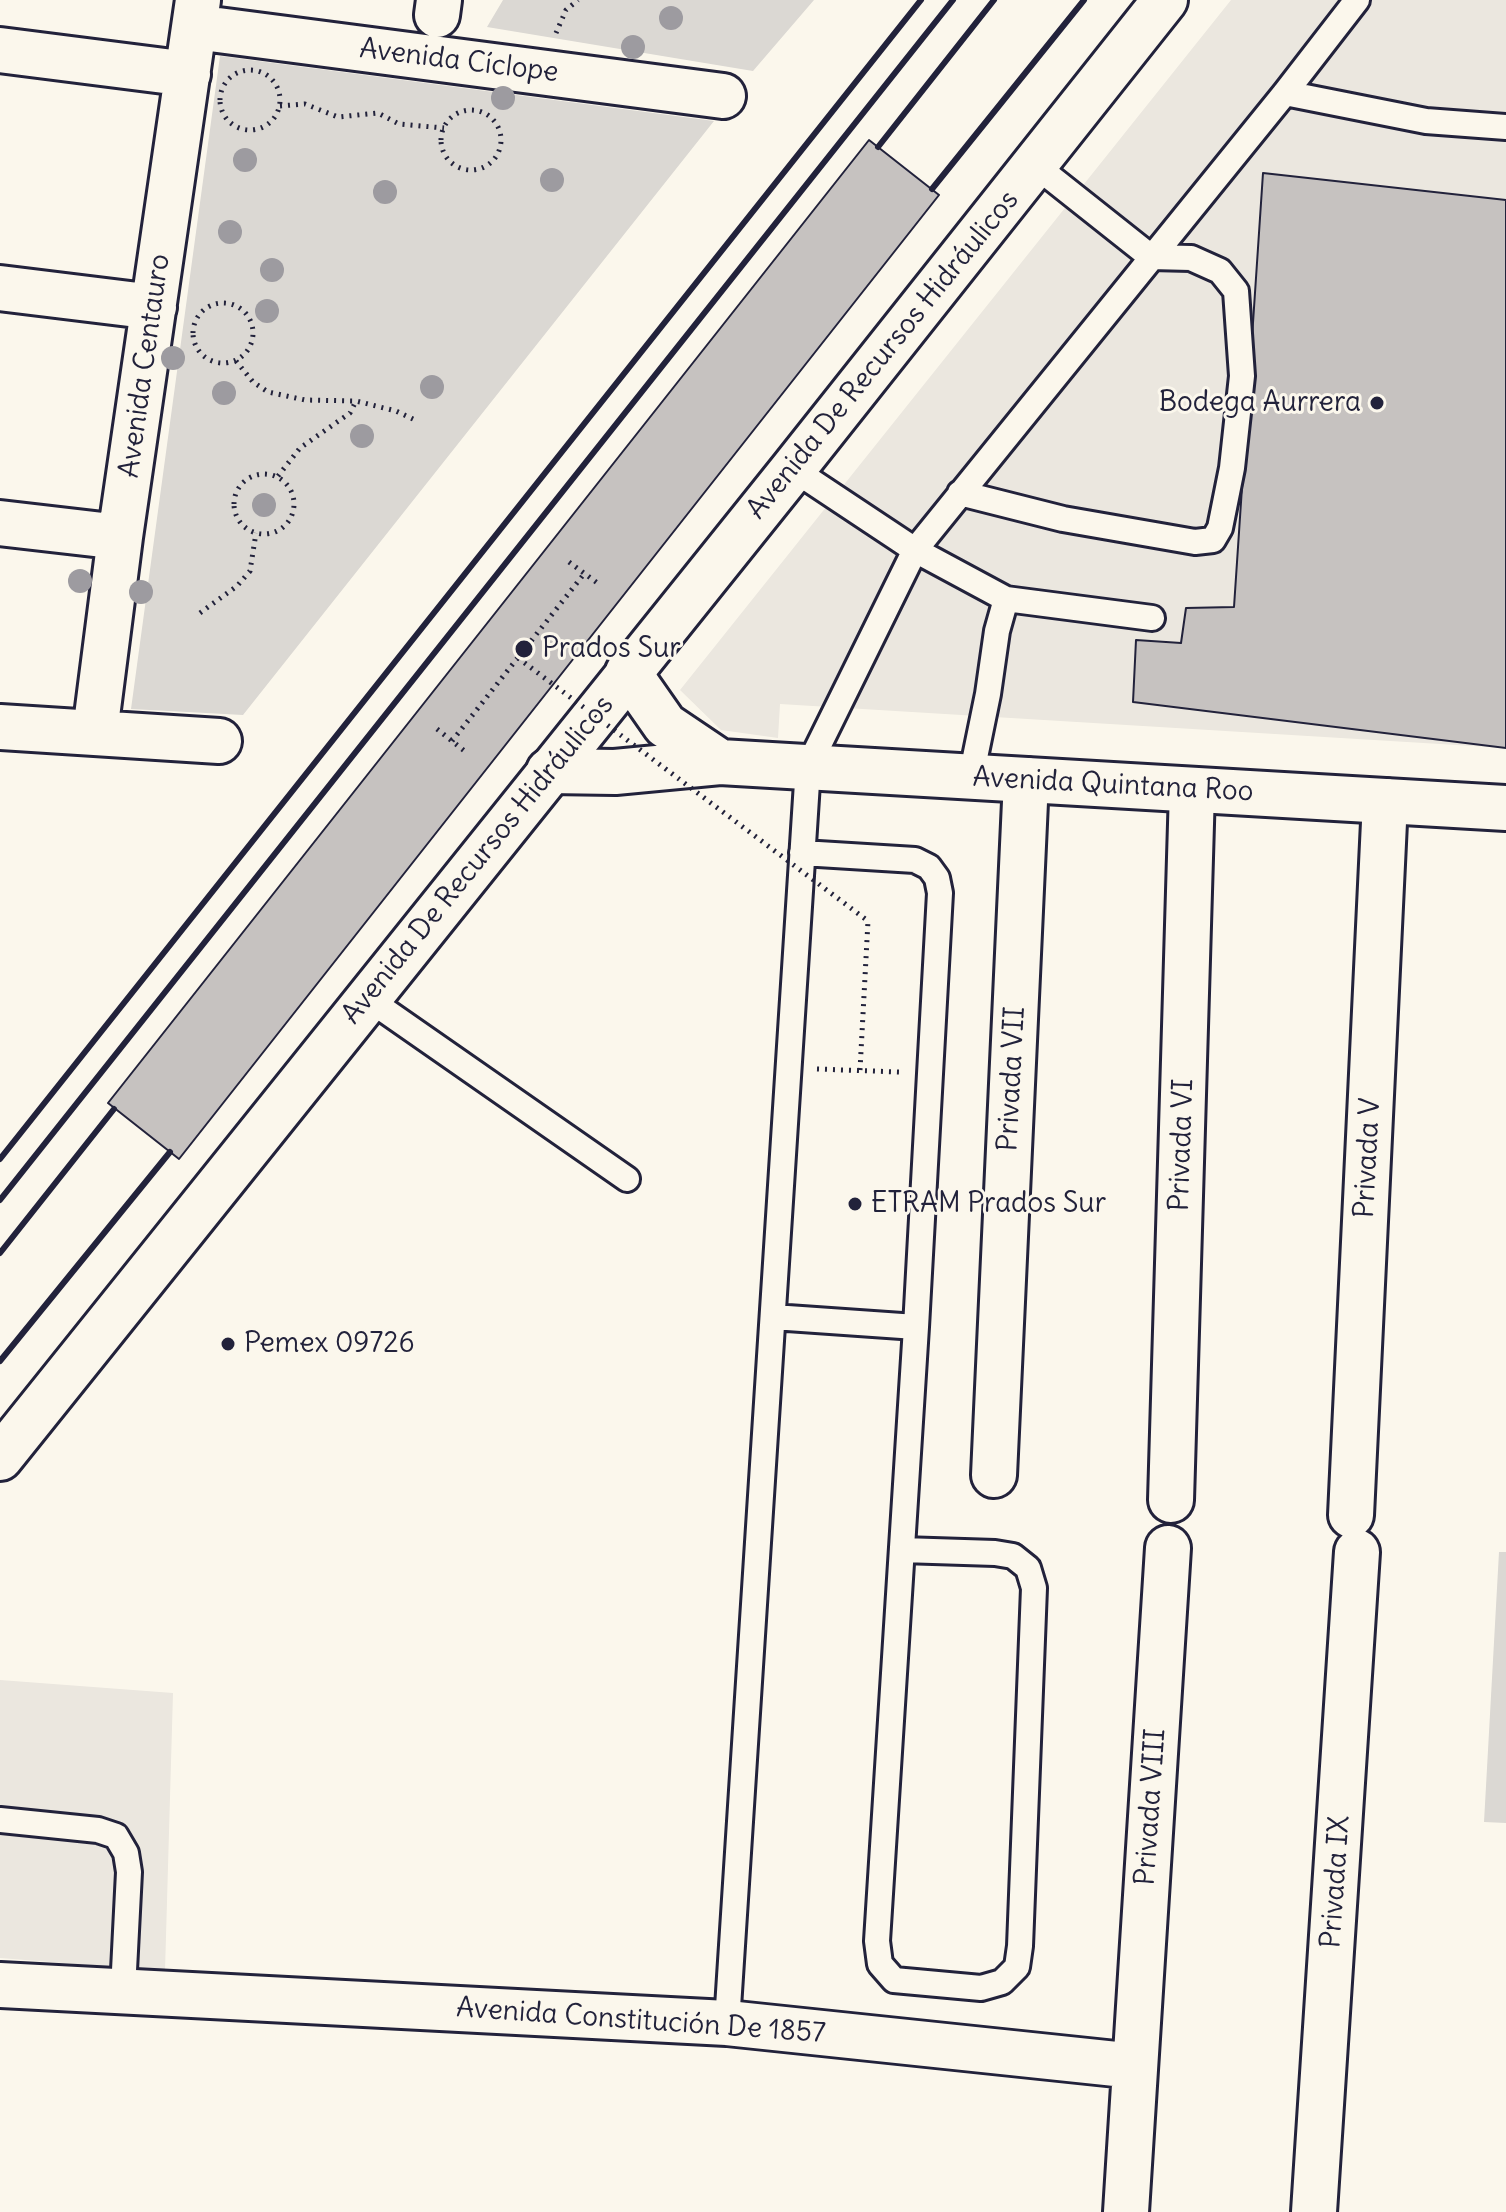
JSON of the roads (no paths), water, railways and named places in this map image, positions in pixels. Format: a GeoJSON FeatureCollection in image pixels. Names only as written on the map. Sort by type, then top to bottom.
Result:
{"type":"FeatureCollection","features":[{"type":"Feature","properties":{"kind":"street","name":"Avenida De Recursos Hidráulicos"},"geometry":{"type":"LineString","coordinates":[[0,1458],[1165,0]]}},
{"type":"Feature","properties":{"kind":"street","name":"Avenida Centauro"},"geometry":{"type":"LineString","coordinates":[[95,732],[120,537],[196,14]]}},
{"type":"Feature","properties":{"kind":"street","name":"Avenida Cíclope"},"geometry":{"type":"LineString","coordinates":[[196,14],[723,96]]}},
{"type":"Feature","properties":{"kind":"street"},"geometry":{"type":"LineString","coordinates":[[0,50],[188,74]]}},
{"type":"Feature","properties":{"kind":"street"},"geometry":{"type":"LineString","coordinates":[[0,288],[154,307]]}},
{"type":"Feature","properties":{"kind":"street"},"geometry":{"type":"LineString","coordinates":[[0,523],[120,537]]}},
{"type":"Feature","properties":{"kind":"street"},"geometry":{"type":"LineString","coordinates":[[628,672],[665,725],[720,762]]}},
{"type":"Feature","properties":{"kind":"street"},"geometry":{"type":"LineString","coordinates":[[0,727],[219,741]]}},
{"type":"Feature","properties":{"kind":"street","name":"Avenida Quintana Roo"},"geometry":{"type":"LineString","coordinates":[[549,771],[615,772],[720,762],[1506,808]]}},
{"type":"Feature","properties":{"kind":"street","name":"Privada VII"},"geometry":{"type":"LineString","coordinates":[[994,1475],[1026,780]]}},
{"type":"Feature","properties":{"kind":"street","name":"Privada VI"},"geometry":{"type":"LineString","coordinates":[[1171,1500],[1192,790]]}},
{"type":"Feature","properties":{"kind":"street","name":"Privada V"},"geometry":{"type":"LineString","coordinates":[[1354,1533],[1385,801]]}},
{"type":"Feature","properties":{"kind":"street","name":"Privada IX"},"geometry":{"type":"LineString","coordinates":[[1314,2212],[1354,1533]]}},
{"type":"Feature","properties":{"kind":"street","name":"Privada VIII"},"geometry":{"type":"LineString","coordinates":[[1135,2066],[1168,1548]]}},
{"type":"Feature","properties":{"kind":"street","name":"Avenida Constitución De 1857"},"geometry":{"type":"LineString","coordinates":[[0,1985],[727,2023],[1135,2066]]}},
{"type":"Feature","properties":{"kind":"street"},"geometry":{"type":"LineString","coordinates":[[1126,2212],[1135,2066]]}},
{"type":"Feature","properties":{"kind":"lane"},"geometry":{"type":"LineString","coordinates":[[727,2023],[808,767],[915,550],[1357,0]]}},
{"type":"Feature","properties":{"kind":"lane"},"geometry":{"type":"LineString","coordinates":[[1285,93],[1426,121],[1506,127]]}},
{"type":"Feature","properties":{"kind":"lane"},"geometry":{"type":"LineString","coordinates":[[960,493],[1063,519],[1195,542],[1213,540],[1220,528],[1232,468],[1242,376],[1236,291],[1220,271],[1191,258],[1151,257],[1035,165]]}},
{"type":"Feature","properties":{"kind":"lane"},"geometry":{"type":"LineString","coordinates":[[793,469],[915,550],[1006,599],[1152,618]]}},
{"type":"Feature","properties":{"kind":"lane"},"geometry":{"type":"LineString","coordinates":[[971,777],[997,631],[1006,599]]}},
{"type":"Feature","properties":{"kind":"lane"},"geometry":{"type":"LineString","coordinates":[[802,853],[915,860],[929,867],[937,878],[940,893],[877,1941],[880,1964],[894,1980],[981,1988],[1002,1982],[1017,1967],[1020,1946],[1034,1588],[1028,1568],[1013,1556],[902,1550]]}},
{"type":"Feature","properties":{"kind":"lane"},"geometry":{"type":"LineString","coordinates":[[367,998],[627,1179]]}},
{"type":"Feature","properties":{"kind":"lane"},"geometry":{"type":"LineString","coordinates":[[773,1317],[916,1327]]}},
{"type":"Feature","properties":{"kind":"lane"},"geometry":{"type":"LineString","coordinates":[[0,1820],[98,1830],[116,1836],[126,1853],[129,1872],[123,1990]]}},
{"type":"Feature","properties":{"kind":"railway"},"geometry":{"type":"LineString","coordinates":[[0,1159],[921,0]]}},
{"type":"Feature","properties":{"kind":"railway"},"geometry":{"type":"LineString","coordinates":[[0,1200],[953,0]]}},
{"type":"Feature","properties":{"kind":"railway"},"geometry":{"type":"LineString","coordinates":[[878,147],[994,0]]}},
{"type":"Feature","properties":{"kind":"railway"},"geometry":{"type":"LineString","coordinates":[[932,189],[1084,0]]}},
{"type":"Feature","properties":{"kind":"railway"},"geometry":{"type":"LineString","coordinates":[[0,1253],[114,1109]]}},
{"type":"Feature","properties":{"kind":"railway"},"geometry":{"type":"LineString","coordinates":[[0,1361],[170,1152]]}},
{"type":"Feature","properties":{"kind":"place","name":"Bodega Aurrera"},"geometry":{"type":"Point","coordinates":[1377,403]}},
{"type":"Feature","properties":{"kind":"place","name":"Prados Sur"},"geometry":{"type":"Point","coordinates":[524,649]}},
{"type":"Feature","properties":{"kind":"place","name":"ETRAM Prados Sur"},"geometry":{"type":"Point","coordinates":[855,1204]}},
{"type":"Feature","properties":{"kind":"place","name":"Pemex 09726"},"geometry":{"type":"Point","coordinates":[228,1344]}}]}
